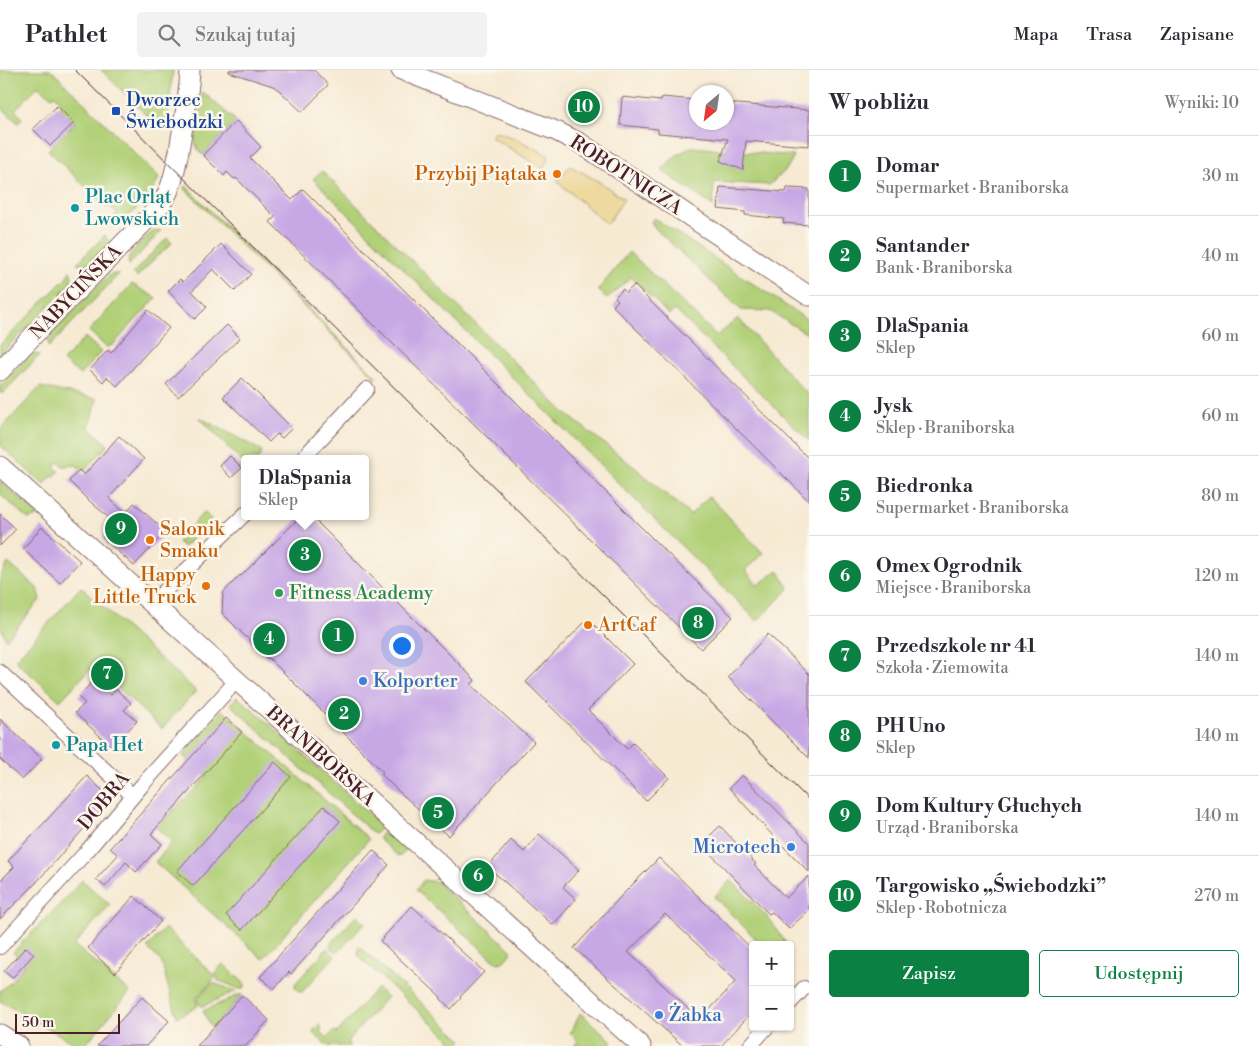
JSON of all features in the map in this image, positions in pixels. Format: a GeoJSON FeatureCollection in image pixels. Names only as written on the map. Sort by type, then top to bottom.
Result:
{"type":"FeatureCollection","features":[{"type":"Feature","properties":{"kind":"street","name":"NABYCIŃSKA"},"geometry":{"type":"LineString","coordinates":[[2,367],[151,216],[163,201],[177,166],[190,70]]}},
{"type":"Feature","properties":{"kind":"street","name":"ROBOTNICZA"},"geometry":{"type":"LineString","coordinates":[[401,70],[556,130],[580,143],[809,296]]}},
{"type":"Feature","properties":{"kind":"street"},"geometry":{"type":"LineString","coordinates":[[306,455],[367,389]]}},
{"type":"Feature","properties":{"kind":"street","name":"BRANIBORSKA"},"geometry":{"type":"LineString","coordinates":[[0,466],[641,1046]]}},
{"type":"Feature","properties":{"kind":"street"},"geometry":{"type":"LineString","coordinates":[[152,603],[241,518]]}},
{"type":"Feature","properties":{"kind":"street"},"geometry":{"type":"LineString","coordinates":[[0,672],[134,796]]}},
{"type":"Feature","properties":{"kind":"street","name":"DOBRA"},"geometry":{"type":"LineString","coordinates":[[0,947],[95,842],[236,680]]}},
{"type":"Feature","properties":{"kind":"street"},"geometry":{"type":"LineString","coordinates":[[794,999],[804,988]]}},
{"type":"Feature","properties":{"kind":"street"},"geometry":{"type":"LineString","coordinates":[[750,1046],[764,1031]]}},
{"type":"Feature","properties":{"kind":"street"},"geometry":{"type":"LineString","coordinates":[[0,1034],[18,1046]]}},
{"type":"Feature","properties":{"kind":"green space"},"geometry":{"type":"Polygon","coordinates":[[[0,70],[51,70],[159,177],[150,194],[146,199],[142,198],[135,206],[136,209],[125,221],[108,223],[117,213],[109,206],[107,208],[48,150],[75,123],[59,107],[62,103],[55,95],[52,97],[38,86],[15,110],[22,118],[18,123],[0,106],[0,70]]]}},
{"type":"Feature","properties":{"kind":"green space"},"geometry":{"type":"Polygon","coordinates":[[[101,70],[173,70],[167,123],[160,129],[101,70]]]}},
{"type":"Feature","properties":{"kind":"green space"},"geometry":{"type":"Polygon","coordinates":[[[203,92],[236,121],[203,155],[199,152],[195,142],[203,92]]]}},
{"type":"Feature","properties":{"kind":"green space"},"geometry":{"type":"Polygon","coordinates":[[[691,147],[794,156],[786,170],[769,185],[714,182],[713,206],[661,170],[677,155],[691,147]]]}},
{"type":"Feature","properties":{"kind":"green space"},"geometry":{"type":"Polygon","coordinates":[[[322,171],[565,413],[638,470],[690,515],[709,496],[763,553],[745,570],[758,585],[778,570],[789,589],[757,621],[313,179],[322,171]]]}},
{"type":"Feature","properties":{"kind":"green space"},"geometry":{"type":"Polygon","coordinates":[[[184,187],[187,187],[377,377],[376,378],[184,187]]]}},
{"type":"Feature","properties":{"kind":"green space"},"geometry":{"type":"Polygon","coordinates":[[[654,218],[809,321],[809,335],[770,311],[741,310],[655,228],[651,222],[654,218]]]}},
{"type":"Feature","properties":{"kind":"green space"},"geometry":{"type":"Polygon","coordinates":[[[157,230],[161,231],[129,265],[128,259],[133,252],[145,238],[157,230]]]}},
{"type":"Feature","properties":{"kind":"green space"},"geometry":{"type":"Polygon","coordinates":[[[105,235],[108,240],[107,245],[91,263],[85,265],[77,263],[105,235]]]}},
{"type":"Feature","properties":{"kind":"green space"},"geometry":{"type":"Polygon","coordinates":[[[167,238],[172,243],[137,277],[133,273],[167,238]]]}},
{"type":"Feature","properties":{"kind":"green space"},"geometry":{"type":"Polygon","coordinates":[[[629,252],[717,336],[738,318],[809,396],[809,441],[675,310],[669,315],[631,277],[607,299],[598,290],[629,252]]]}},
{"type":"Feature","properties":{"kind":"green space"},"geometry":{"type":"Polygon","coordinates":[[[70,271],[72,277],[70,284],[0,355],[0,345],[65,279],[70,271]]]}},
{"type":"Feature","properties":{"kind":"green space"},"geometry":{"type":"Polygon","coordinates":[[[112,274],[119,274],[49,347],[50,335],[112,274]]]}},
{"type":"Feature","properties":{"kind":"green space"},"geometry":{"type":"Polygon","coordinates":[[[132,284],[156,298],[113,345],[106,347],[89,331],[132,284]]]}},
{"type":"Feature","properties":{"kind":"green space"},"geometry":{"type":"Polygon","coordinates":[[[85,337],[101,352],[80,375],[63,361],[85,337]]]}},
{"type":"Feature","properties":{"kind":"green space"},"geometry":{"type":"Polygon","coordinates":[[[34,354],[40,355],[3,393],[0,393],[0,386],[28,357],[34,354]]]}},
{"type":"Feature","properties":{"kind":"green space"},"geometry":{"type":"Polygon","coordinates":[[[40,387],[97,399],[89,427],[108,445],[84,471],[76,465],[63,466],[58,462],[54,467],[59,471],[44,485],[0,445],[0,430],[40,387]]]}},
{"type":"Feature","properties":{"kind":"green space"},"geometry":{"type":"Polygon","coordinates":[[[199,417],[262,451],[260,455],[241,455],[241,461],[199,417]]]}},
{"type":"Feature","properties":{"kind":"green space"},"geometry":{"type":"Polygon","coordinates":[[[0,481],[37,516],[28,519],[0,494],[0,481]]]}},
{"type":"Feature","properties":{"kind":"green space"},"geometry":{"type":"Polygon","coordinates":[[[205,513],[212,520],[184,547],[178,542],[202,514],[205,513]]]}},
{"type":"Feature","properties":{"kind":"green space"},"geometry":{"type":"Polygon","coordinates":[[[8,563],[37,588],[40,600],[6,640],[0,625],[0,577],[8,563]]]}},
{"type":"Feature","properties":{"kind":"green space"},"geometry":{"type":"Polygon","coordinates":[[[81,587],[196,691],[162,729],[94,665],[60,701],[15,660],[81,587]]]}},
{"type":"Feature","properties":{"kind":"green space"},"geometry":{"type":"Polygon","coordinates":[[[237,697],[383,826],[374,834],[230,704],[237,697]]]}},
{"type":"Feature","properties":{"kind":"green space"},"geometry":{"type":"Polygon","coordinates":[[[222,710],[369,839],[263,959],[155,862],[172,842],[141,813],[146,807],[162,822],[207,777],[183,756],[222,710]]]}},
{"type":"Feature","properties":{"kind":"green space"},"geometry":{"type":"Polygon","coordinates":[[[386,829],[408,848],[401,856],[398,856],[379,839],[386,829]]]}},
{"type":"Feature","properties":{"kind":"green space"},"geometry":{"type":"Polygon","coordinates":[[[82,880],[110,905],[74,945],[130,992],[84,1046],[79,1046],[0,1001],[0,991],[10,983],[25,965],[13,952],[82,880]]]}},
{"type":"Feature","properties":{"kind":"green space"},"geometry":{"type":"Polygon","coordinates":[[[424,880],[437,882],[512,951],[505,960],[501,963],[496,962],[416,890],[424,880]]]}},
{"type":"Feature","properties":{"kind":"green space"},"geometry":{"type":"Polygon","coordinates":[[[731,880],[766,915],[784,941],[758,941],[714,897],[731,880]]]}},
{"type":"Feature","properties":{"kind":"green space"},"geometry":{"type":"Polygon","coordinates":[[[357,915],[365,923],[337,953],[329,946],[357,915]]]}},
{"type":"Feature","properties":{"kind":"green space"},"geometry":{"type":"Polygon","coordinates":[[[165,928],[216,977],[196,998],[197,1007],[177,1017],[161,961],[147,948],[165,928]]]}},
{"type":"Feature","properties":{"kind":"green space"},"geometry":{"type":"Polygon","coordinates":[[[359,946],[462,1040],[457,1046],[360,958],[358,953],[359,946]]]}},
{"type":"Feature","properties":{"kind":"green space"},"geometry":{"type":"Polygon","coordinates":[[[327,948],[335,956],[301,993],[295,987],[295,984],[327,948]]]}},
{"type":"Feature","properties":{"kind":"green space"},"geometry":{"type":"Polygon","coordinates":[[[223,964],[246,985],[242,989],[217,980],[218,977],[214,973],[223,964]]]}},
{"type":"Feature","properties":{"kind":"green space"},"geometry":{"type":"Polygon","coordinates":[[[213,983],[236,991],[203,1006],[198,1004],[198,998],[213,983]]]}},
{"type":"Feature","properties":{"kind":"green space"},"geometry":{"type":"Polygon","coordinates":[[[377,988],[387,997],[347,1042],[350,1046],[328,1046],[312,1032],[319,1025],[322,1028],[320,1031],[327,1038],[334,1031],[337,1033],[377,988]]]}},
{"type":"Feature","properties":{"kind":"green space"},"geometry":{"type":"Polygon","coordinates":[[[242,995],[212,1029],[203,1011],[242,995]]]}},
{"type":"Feature","properties":{"kind":"green space"},"geometry":{"type":"Polygon","coordinates":[[[580,1013],[612,1041],[608,1046],[586,1046],[584,1044],[582,1046],[574,1046],[578,1041],[570,1033],[580,1013]]]}},
{"type":"Feature","properties":{"kind":"sand"},"geometry":{"type":"Polygon","coordinates":[[[494,131],[517,139],[549,156],[543,169],[492,137],[494,131]]]}},
{"type":"Feature","properties":{"kind":"sand"},"geometry":{"type":"Polygon","coordinates":[[[570,166],[598,181],[624,199],[607,224],[557,181],[570,166]]]}},
{"type":"Feature","properties":{"kind":"building"},"geometry":{"type":"Polygon","coordinates":[[[229,70],[314,70],[328,85],[302,112],[273,86],[229,72],[229,70]]]}},
{"type":"Feature","properties":{"kind":"building"},"geometry":{"type":"Polygon","coordinates":[[[622,97],[661,101],[662,97],[689,99],[689,130],[734,130],[734,104],[809,110],[809,146],[746,141],[743,170],[720,161],[728,139],[658,133],[658,129],[620,125],[622,97]]]}},
{"type":"Feature","properties":{"kind":"building"},"geometry":{"type":"Polygon","coordinates":[[[57,106],[74,123],[50,146],[33,129],[57,106]]]}},
{"type":"Feature","properties":{"kind":"building"},"geometry":{"type":"Polygon","coordinates":[[[236,121],[261,147],[250,158],[292,200],[303,189],[733,617],[701,649],[270,222],[275,217],[236,178],[234,179],[227,172],[224,176],[203,155],[236,121]]]}},
{"type":"Feature","properties":{"kind":"building"},"geometry":{"type":"Polygon","coordinates":[[[720,187],[786,192],[787,188],[809,189],[809,225],[783,223],[784,219],[745,215],[745,212],[718,209],[720,187]]]}},
{"type":"Feature","properties":{"kind":"building"},"geometry":{"type":"Polygon","coordinates":[[[221,244],[251,274],[235,291],[213,269],[192,291],[207,307],[195,319],[168,291],[180,279],[183,282],[221,244]]]}},
{"type":"Feature","properties":{"kind":"building"},"geometry":{"type":"Polygon","coordinates":[[[634,285],[809,459],[809,501],[613,306],[618,300],[615,297],[623,289],[626,293],[634,285]]]}},
{"type":"Feature","properties":{"kind":"building"},"geometry":{"type":"Polygon","coordinates":[[[148,310],[169,328],[117,386],[107,377],[103,382],[90,370],[108,350],[111,353],[148,310]]]}},
{"type":"Feature","properties":{"kind":"building"},"geometry":{"type":"Polygon","coordinates":[[[227,325],[240,338],[178,397],[166,384],[227,325]]]}},
{"type":"Feature","properties":{"kind":"building"},"geometry":{"type":"Polygon","coordinates":[[[242,378],[292,428],[282,438],[277,434],[269,442],[223,397],[242,378]]]}},
{"type":"Feature","properties":{"kind":"building"},"geometry":{"type":"Polygon","coordinates":[[[119,436],[144,459],[109,498],[125,513],[134,503],[165,531],[134,566],[103,538],[115,523],[69,481],[79,470],[84,475],[119,436]]]}},
{"type":"Feature","properties":{"kind":"building"},"geometry":{"type":"Polygon","coordinates":[[[230,456],[241,469],[231,478],[220,466],[230,456]]]}},
{"type":"Feature","properties":{"kind":"building"},"geometry":{"type":"Polygon","coordinates":[[[0,514],[16,529],[0,546],[0,514]]]}},
{"type":"Feature","properties":{"kind":"building"},"geometry":{"type":"Polygon","coordinates":[[[297,520],[315,520],[475,680],[471,685],[534,742],[449,836],[396,789],[381,774],[383,772],[222,613],[223,593],[297,520]]]}},
{"type":"Feature","properties":{"kind":"building"},"geometry":{"type":"Polygon","coordinates":[[[42,527],[80,561],[60,583],[23,549],[42,527]]]}},
{"type":"Feature","properties":{"kind":"building"},"geometry":{"type":"Polygon","coordinates":[[[588,619],[633,664],[588,710],[627,749],[633,743],[669,778],[646,801],[526,682],[588,619]]]}},
{"type":"Feature","properties":{"kind":"building"},"geometry":{"type":"Polygon","coordinates":[[[768,634],[809,674],[809,758],[728,677],[768,634]]]}},
{"type":"Feature","properties":{"kind":"building"},"geometry":{"type":"Polygon","coordinates":[[[94,680],[111,695],[116,689],[131,703],[124,710],[137,721],[112,747],[75,713],[85,703],[78,697],[94,680]]]}},
{"type":"Feature","properties":{"kind":"building"},"geometry":{"type":"Polygon","coordinates":[[[226,718],[242,732],[151,834],[162,844],[136,872],[126,862],[105,887],[96,879],[118,855],[110,848],[226,718]]]}},
{"type":"Feature","properties":{"kind":"building"},"geometry":{"type":"Polygon","coordinates":[[[0,719],[42,759],[22,780],[0,759],[0,719]]]}},
{"type":"Feature","properties":{"kind":"building"},"geometry":{"type":"Polygon","coordinates":[[[275,762],[291,777],[193,886],[177,871],[275,762]]]}},
{"type":"Feature","properties":{"kind":"building"},"geometry":{"type":"Polygon","coordinates":[[[742,775],[809,843],[809,872],[729,788],[742,775]]]}},
{"type":"Feature","properties":{"kind":"building"},"geometry":{"type":"Polygon","coordinates":[[[87,776],[111,798],[34,885],[0,919],[0,881],[14,867],[8,861],[87,776]]]}},
{"type":"Feature","properties":{"kind":"building"},"geometry":{"type":"Polygon","coordinates":[[[324,806],[340,821],[242,930],[226,915],[324,806]]]}},
{"type":"Feature","properties":{"kind":"building"},"geometry":{"type":"Polygon","coordinates":[[[720,826],[786,898],[809,876],[809,910],[789,929],[772,912],[769,914],[701,844],[720,826]]]}},
{"type":"Feature","properties":{"kind":"building"},"geometry":{"type":"Polygon","coordinates":[[[539,834],[579,870],[563,887],[576,899],[553,925],[488,867],[511,840],[524,852],[539,834]]]}},
{"type":"Feature","properties":{"kind":"building"},"geometry":{"type":"Polygon","coordinates":[[[373,850],[389,865],[291,974],[289,972],[274,989],[260,977],[373,850]]]}},
{"type":"Feature","properties":{"kind":"building"},"geometry":{"type":"Polygon","coordinates":[[[659,858],[749,946],[749,1015],[721,1046],[683,1046],[574,948],[659,858]],[[665,914],[628,952],[700,1020],[736,981],[665,914]]]}},
{"type":"Feature","properties":{"kind":"building"},"geometry":{"type":"Polygon","coordinates":[[[134,896],[161,921],[115,973],[88,948],[134,896]]]}},
{"type":"Feature","properties":{"kind":"building"},"geometry":{"type":"Polygon","coordinates":[[[412,906],[484,972],[451,1009],[441,997],[380,941],[412,906]]]}},
{"type":"Feature","properties":{"kind":"building"},"geometry":{"type":"Polygon","coordinates":[[[26,947],[34,954],[12,978],[4,971],[26,947]]]}},
{"type":"Feature","properties":{"kind":"building"},"geometry":{"type":"Polygon","coordinates":[[[242,995],[269,1020],[246,1046],[197,1046],[242,995]]]}},
{"type":"Feature","properties":{"kind":"building"},"geometry":{"type":"Polygon","coordinates":[[[142,997],[169,1021],[146,1046],[97,1046],[142,997]]]}},
{"type":"Feature","properties":{"kind":"tram line"},"geometry":{"type":"LineString","coordinates":[[75,70],[809,800]]}},
{"type":"Feature","properties":{"kind":"place","name":"Targowisko „Świebodzki”"},"geometry":{"type":"Point","coordinates":[584,107]}},
{"type":"Feature","properties":{"kind":"place","name":"Dworzec Świebodzki"},"geometry":{"type":"Point","coordinates":[116,111]}},
{"type":"Feature","properties":{"kind":"place","name":"Przybij Piątaka"},"geometry":{"type":"Point","coordinates":[557,174]}},
{"type":"Feature","properties":{"kind":"place","name":"Plac Orląt Lwowskich"},"geometry":{"type":"Point","coordinates":[75,208]}},
{"type":"Feature","properties":{"kind":"place","name":"Dom Kultury Głuchych"},"geometry":{"type":"Point","coordinates":[121,529]}},
{"type":"Feature","properties":{"kind":"place","name":"Salonik Smaku"},"geometry":{"type":"Point","coordinates":[150,540]}},
{"type":"Feature","properties":{"kind":"place","name":"DlaSpania"},"geometry":{"type":"Point","coordinates":[305,555]}},
{"type":"Feature","properties":{"kind":"place","name":"Happy Little Truck"},"geometry":{"type":"Point","coordinates":[206,586]}},
{"type":"Feature","properties":{"kind":"place","name":"Fitness Academy"},"geometry":{"type":"Point","coordinates":[279,593]}},
{"type":"Feature","properties":{"kind":"place","name":"PH Uno"},"geometry":{"type":"Point","coordinates":[698,623]}},
{"type":"Feature","properties":{"kind":"place","name":"ArtCaf"},"geometry":{"type":"Point","coordinates":[588,625]}},
{"type":"Feature","properties":{"kind":"place","name":"Domar"},"geometry":{"type":"Point","coordinates":[338,636]}},
{"type":"Feature","properties":{"kind":"place","name":"Jysk"},"geometry":{"type":"Point","coordinates":[269,639]}},
{"type":"Feature","properties":{"kind":"place","name":"Przedszkole nr 41"},"geometry":{"type":"Point","coordinates":[107,674]}},
{"type":"Feature","properties":{"kind":"place","name":"Kolporter"},"geometry":{"type":"Point","coordinates":[363,681]}},
{"type":"Feature","properties":{"kind":"place","name":"Santander"},"geometry":{"type":"Point","coordinates":[344,714]}},
{"type":"Feature","properties":{"kind":"place","name":"Papa Het"},"geometry":{"type":"Point","coordinates":[56,745]}},
{"type":"Feature","properties":{"kind":"place","name":"Biedronka"},"geometry":{"type":"Point","coordinates":[438,813]}},
{"type":"Feature","properties":{"kind":"place","name":"Microtech"},"geometry":{"type":"Point","coordinates":[791,847]}},
{"type":"Feature","properties":{"kind":"place","name":"Omex Ogrodnik"},"geometry":{"type":"Point","coordinates":[478,876]}},
{"type":"Feature","properties":{"kind":"place","name":"Żabka"},"geometry":{"type":"Point","coordinates":[659,1015]}}]}
